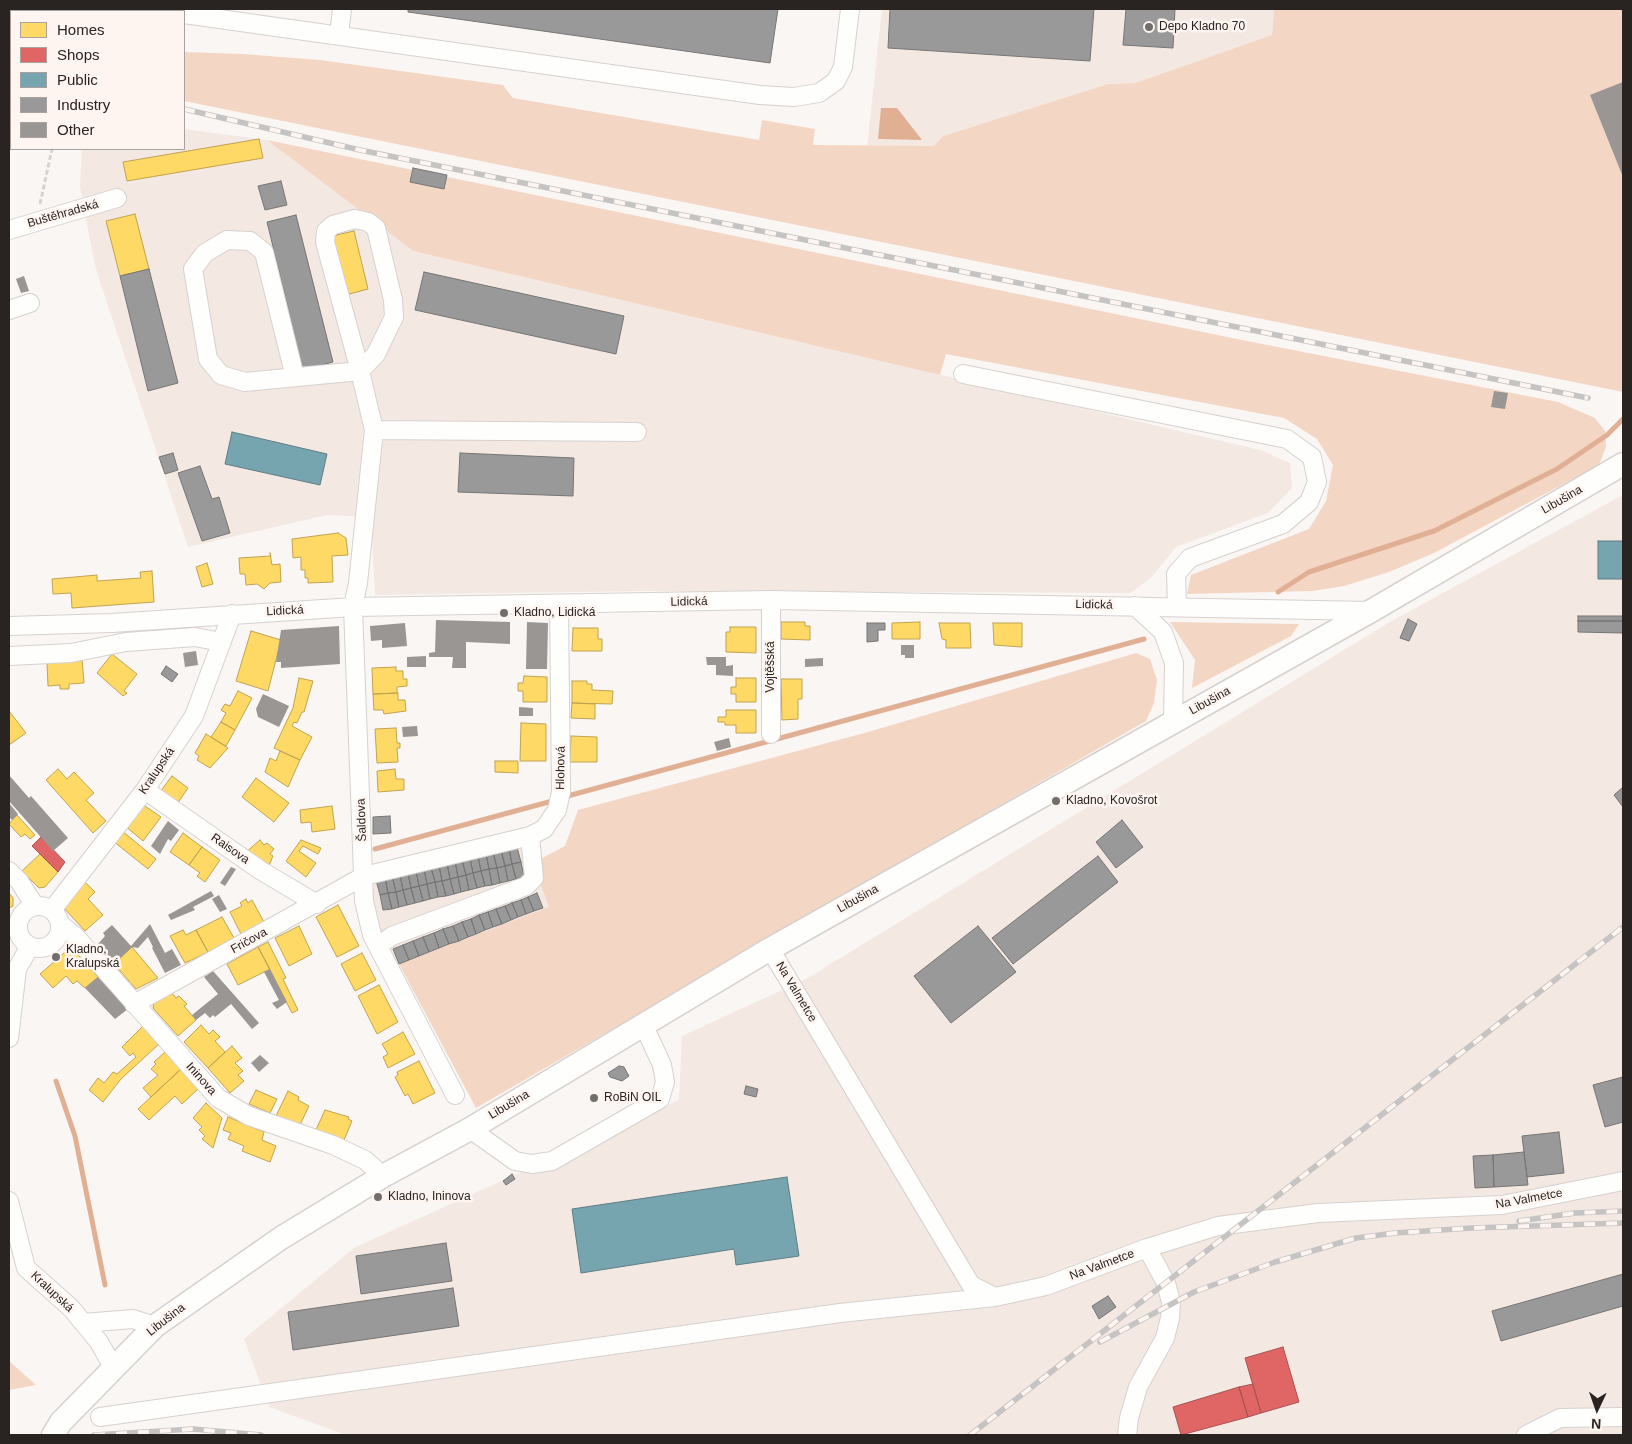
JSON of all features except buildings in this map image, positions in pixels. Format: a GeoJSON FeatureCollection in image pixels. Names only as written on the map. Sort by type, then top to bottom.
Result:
{"type":"FeatureCollection","features":[{"type":"Feature","properties":{"kind":"main road","name":"Libušina"},"geometry":{"type":"LineString","coordinates":[[114,1367],[155,1326],[281,1238],[383,1176],[470,1129],[642,1024],[770,949],[1371,611],[1623,464]]}},
{"type":"Feature","properties":{"kind":"main road"},"geometry":{"type":"LineString","coordinates":[[53,1435],[61,1422],[114,1367]]}},
{"type":"Feature","properties":{"kind":"street"},"geometry":{"type":"LineString","coordinates":[[339,35],[342,9]]}},
{"type":"Feature","properties":{"kind":"street"},"geometry":{"type":"LineString","coordinates":[[185,14],[760,95],[794,97],[819,93],[836,81],[843,67],[850,9]]}},
{"type":"Feature","properties":{"kind":"street","name":"Buštěhradská"},"geometry":{"type":"LineString","coordinates":[[9,230],[37,220],[117,198]]}},
{"type":"Feature","properties":{"kind":"street","name":"Šaldova"},"geometry":{"type":"LineString","coordinates":[[360,372],[376,354],[394,317],[376,228],[368,222],[355,220],[332,225],[326,231],[325,242],[374,430],[365,526],[353,607],[364,901],[372,935],[455,1095]]}},
{"type":"Feature","properties":{"kind":"street"},"geometry":{"type":"LineString","coordinates":[[295,377],[264,252],[250,241],[227,240],[205,253],[193,269],[208,359],[221,376],[245,382],[360,372]]}},
{"type":"Feature","properties":{"kind":"street"},"geometry":{"type":"LineString","coordinates":[[9,310],[30,304]]}},
{"type":"Feature","properties":{"kind":"street"},"geometry":{"type":"LineString","coordinates":[[963,374],[1287,439],[1312,457],[1317,482],[1309,502],[1283,524],[1190,558],[1176,574],[1177,606]]}},
{"type":"Feature","properties":{"kind":"street"},"geometry":{"type":"LineString","coordinates":[[374,430],[637,432]]}},
{"type":"Feature","properties":{"kind":"street","name":"Lidická"},"geometry":{"type":"LineString","coordinates":[[9,626],[112,623],[353,607],[771,600],[1371,611]]}},
{"type":"Feature","properties":{"kind":"street","name":"Vojtěšská"},"geometry":{"type":"LineString","coordinates":[[771,600],[771,734]]}},
{"type":"Feature","properties":{"kind":"street","name":"Hlohová"},"geometry":{"type":"LineString","coordinates":[[364,876],[530,836],[544,829],[557,810],[561,792],[559,605]]}},
{"type":"Feature","properties":{"kind":"street"},"geometry":{"type":"LineString","coordinates":[[1135,606],[1163,632],[1174,662],[1173,722]]}},
{"type":"Feature","properties":{"kind":"street","name":"Kralupská"},"geometry":{"type":"LineString","coordinates":[[49,914],[145,790],[194,716],[232,614]]}},
{"type":"Feature","properties":{"kind":"street"},"geometry":{"type":"LineString","coordinates":[[9,656],[71,653],[126,642],[195,637],[221,642]]}},
{"type":"Feature","properties":{"kind":"street","name":"Raisova"},"geometry":{"type":"LineString","coordinates":[[145,790],[260,870],[317,904]]}},
{"type":"Feature","properties":{"kind":"street"},"geometry":{"type":"LineString","coordinates":[[378,946],[392,936],[526,886],[534,878],[530,836]]}},
{"type":"Feature","properties":{"kind":"street","name":"Ininova"},"geometry":{"type":"LineString","coordinates":[[9,871],[49,914],[76,936],[218,1098],[249,1116],[333,1145],[357,1156],[383,1176]]}},
{"type":"Feature","properties":{"kind":"street","name":"Fričova"},"geometry":{"type":"LineString","coordinates":[[134,1004],[317,904],[364,876]]}},
{"type":"Feature","properties":{"kind":"street"},"geometry":{"type":"LineString","coordinates":[[9,1038],[17,970],[19,920],[23,914],[49,914],[60,932],[52,944],[37,948],[19,938]]}},
{"type":"Feature","properties":{"kind":"street","name":"Na Valmetce"},"geometry":{"type":"LineString","coordinates":[[770,949],[971,1285],[995,1297],[1046,1286],[1147,1248],[1218,1226],[1318,1213],[1502,1205],[1623,1182]]}},
{"type":"Feature","properties":{"kind":"street"},"geometry":{"type":"LineString","coordinates":[[470,1129],[515,1161],[532,1164],[552,1162],[660,1099],[665,1082],[662,1065],[642,1024]]}},
{"type":"Feature","properties":{"kind":"street","name":"Kralupská"},"geometry":{"type":"LineString","coordinates":[[9,1201],[26,1268],[71,1308],[99,1342],[114,1367]]}},
{"type":"Feature","properties":{"kind":"street"},"geometry":{"type":"LineString","coordinates":[[1127,1435],[1129,1418],[1138,1387],[1165,1338],[1171,1302],[1166,1284],[1147,1248]]}},
{"type":"Feature","properties":{"kind":"street"},"geometry":{"type":"LineString","coordinates":[[100,1417],[840,1312],[995,1297]]}},
{"type":"Feature","properties":{"kind":"street","name":"Kralupská"},"geometry":{"type":"LineString","coordinates":[[83,1323],[133,1319],[155,1326]]}},
{"type":"Feature","properties":{"kind":"street"},"geometry":{"type":"LineString","coordinates":[[1526,1435],[1560,1418],[1623,1417]]}},
{"type":"Feature","properties":{"kind":"path"},"geometry":{"type":"LineString","coordinates":[[37,220],[52,150]]}},
{"type":"Feature","properties":{"kind":"shaded area"},"geometry":{"type":"Polygon","coordinates":[[[882,9],[1274,9],[1272,35],[1135,83],[1108,84],[943,136],[934,146],[867,147],[882,9]]]}},
{"type":"Feature","properties":{"kind":"shaded area"},"geometry":{"type":"Polygon","coordinates":[[[1274,9],[1623,9],[1623,392],[185,101],[185,52],[243,54],[320,60],[503,85],[513,98],[759,140],[762,120],[815,129],[813,145],[934,146],[943,136],[1108,84],[1135,83],[1272,35],[1274,9]]]}},
{"type":"Feature","properties":{"kind":"shaded area"},"geometry":{"type":"Polygon","coordinates":[[[9,21],[10,78],[9,78],[9,21]]]}},
{"type":"Feature","properties":{"kind":"shaded area"},"geometry":{"type":"Polygon","coordinates":[[[881,108],[897,108],[922,140],[878,139],[881,108]]]}},
{"type":"Feature","properties":{"kind":"shaded area"},"geometry":{"type":"Polygon","coordinates":[[[185,129],[267,140],[413,251],[1260,450],[1290,463],[1292,488],[1268,513],[1176,547],[1150,579],[1130,593],[641,591],[375,595],[371,517],[327,515],[188,547],[95,266],[80,187],[82,150],[185,150],[185,129]]]}},
{"type":"Feature","properties":{"kind":"shaded area"},"geometry":{"type":"Polygon","coordinates":[[[267,140],[1242,340],[1558,402],[1595,418],[1605,431],[1606,447],[1599,465],[1434,553],[1389,572],[1344,586],[1313,591],[1187,594],[1191,575],[1309,529],[1326,501],[1333,465],[1317,439],[1284,418],[946,354],[940,375],[413,251],[267,140]]]}},
{"type":"Feature","properties":{"kind":"shaded area"},"geometry":{"type":"Polygon","coordinates":[[[1623,495],[1623,1435],[346,1435],[269,1407],[244,1339],[354,1248],[679,1100],[682,1036],[806,979],[1388,623],[1623,495]]]}},
{"type":"Feature","properties":{"kind":"shaded area"},"geometry":{"type":"Polygon","coordinates":[[[1170,622],[1299,624],[1291,636],[1192,688],[1195,660],[1170,622]]]}},
{"type":"Feature","properties":{"kind":"shaded area"},"geometry":{"type":"Polygon","coordinates":[[[1136,653],[1150,659],[1157,680],[1154,703],[1146,721],[476,1108],[399,964],[549,907],[533,863],[565,846],[578,810],[868,732],[1136,653]]]}},
{"type":"Feature","properties":{"kind":"shaded area"},"geometry":{"type":"Polygon","coordinates":[[[525,841],[550,907],[395,966],[379,934],[370,878],[525,841]]]}},
{"type":"Feature","properties":{"kind":"shaded area"},"geometry":{"type":"Polygon","coordinates":[[[9,1361],[36,1385],[9,1390],[9,1361]]]}},
{"type":"Feature","properties":{"kind":"waterway"},"geometry":{"type":"LineString","coordinates":[[1278,592],[1309,572],[1434,531],[1557,469],[1607,435],[1623,419]]}},
{"type":"Feature","properties":{"kind":"waterway"},"geometry":{"type":"LineString","coordinates":[[564,797],[1144,639]]}},
{"type":"Feature","properties":{"kind":"waterway"},"geometry":{"type":"LineString","coordinates":[[375,849],[556,800]]}},
{"type":"Feature","properties":{"kind":"waterway"},"geometry":{"type":"LineString","coordinates":[[56,1081],[75,1136],[105,1285]]}},
{"type":"Feature","properties":{"kind":"railway"},"geometry":{"type":"LineString","coordinates":[[185,109],[360,150],[1588,398]]}},
{"type":"Feature","properties":{"kind":"railway"},"geometry":{"type":"LineString","coordinates":[[970,1435],[1623,927]]}},
{"type":"Feature","properties":{"kind":"railway"},"geometry":{"type":"LineString","coordinates":[[1519,1221],[1575,1213],[1623,1211]]}},
{"type":"Feature","properties":{"kind":"railway"},"geometry":{"type":"LineString","coordinates":[[1100,1342],[1194,1292],[1275,1262],[1356,1238],[1395,1233],[1472,1228],[1623,1223]]}},
{"type":"Feature","properties":{"kind":"railway"},"geometry":{"type":"LineString","coordinates":[[94,1435],[193,1429],[261,1435]]}},
{"type":"Feature","properties":{"kind":"place","name":"Depo Kladno 70"},"geometry":{"type":"Point","coordinates":[1149,27]}},
{"type":"Feature","properties":{"kind":"place","name":"Kladno, Lidická"},"geometry":{"type":"Point","coordinates":[504,613]}},
{"type":"Feature","properties":{"kind":"place","name":"Kladno, Kovošrot"},"geometry":{"type":"Point","coordinates":[1056,801]}},
{"type":"Feature","properties":{"kind":"place","name":"Kladno, Kralupská"},"geometry":{"type":"Point","coordinates":[56,957]}},
{"type":"Feature","properties":{"kind":"place","name":"RoBiN OIL"},"geometry":{"type":"Point","coordinates":[594,1098]}},
{"type":"Feature","properties":{"kind":"place","name":"Kladno, Ininova"},"geometry":{"type":"Point","coordinates":[378,1197]}}]}
